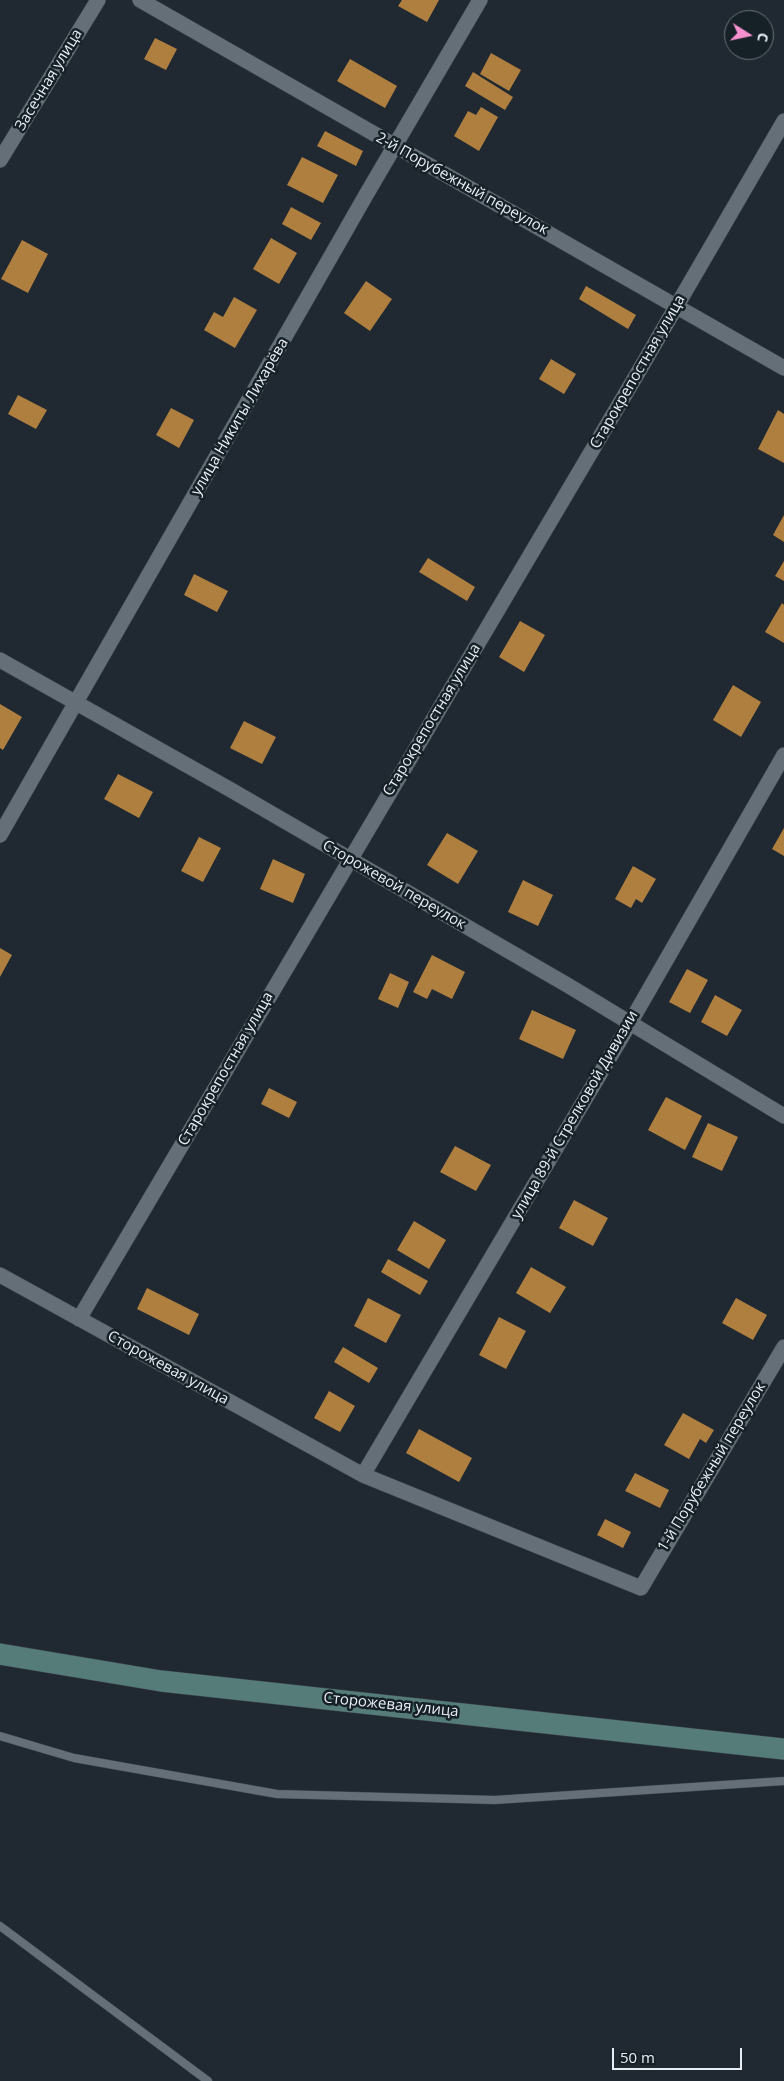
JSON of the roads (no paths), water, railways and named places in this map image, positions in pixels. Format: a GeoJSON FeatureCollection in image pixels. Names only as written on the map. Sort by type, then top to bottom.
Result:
{"type":"FeatureCollection","features":[{"type":"Feature","properties":{"kind":"main road","name":"Сторожевая улица"},"geometry":{"type":"LineString","coordinates":[[0,1654],[161,1680],[784,1749]]}},
{"type":"Feature","properties":{"kind":"street","name":"Засечная улица"},"geometry":{"type":"LineString","coordinates":[[0,160],[98,0]]}},
{"type":"Feature","properties":{"kind":"street","name":"2-й Порубежный переулок"},"geometry":{"type":"LineString","coordinates":[[140,0],[784,368]]}},
{"type":"Feature","properties":{"kind":"street","name":"улица Никиты Лихарёва"},"geometry":{"type":"LineString","coordinates":[[0,835],[78,702],[394,146],[480,0]]}},
{"type":"Feature","properties":{"kind":"street","name":"Старокрепостная улица"},"geometry":{"type":"LineString","coordinates":[[80,1319],[784,121]]}},
{"type":"Feature","properties":{"kind":"street","name":"Сторожевой переулок"},"geometry":{"type":"LineString","coordinates":[[0,660],[78,702],[350,859],[630,1023],[784,1116]]}},
{"type":"Feature","properties":{"kind":"street","name":"улица 89-й Стрелковой Дивизии"},"geometry":{"type":"LineString","coordinates":[[363,1474],[630,1023],[784,755]]}},
{"type":"Feature","properties":{"kind":"street","name":"Сторожевая улица"},"geometry":{"type":"LineString","coordinates":[[0,1275],[363,1474],[641,1588]]}},
{"type":"Feature","properties":{"kind":"street","name":"1-й Порубежный переулок"},"geometry":{"type":"LineString","coordinates":[[641,1588],[784,1346]]}},
{"type":"Feature","properties":{"kind":"lane"},"geometry":{"type":"LineString","coordinates":[[0,1736],[74,1758],[277,1794],[496,1800],[784,1780]]}},
{"type":"Feature","properties":{"kind":"lane"},"geometry":{"type":"LineString","coordinates":[[0,1926],[208,2081]]}}]}
